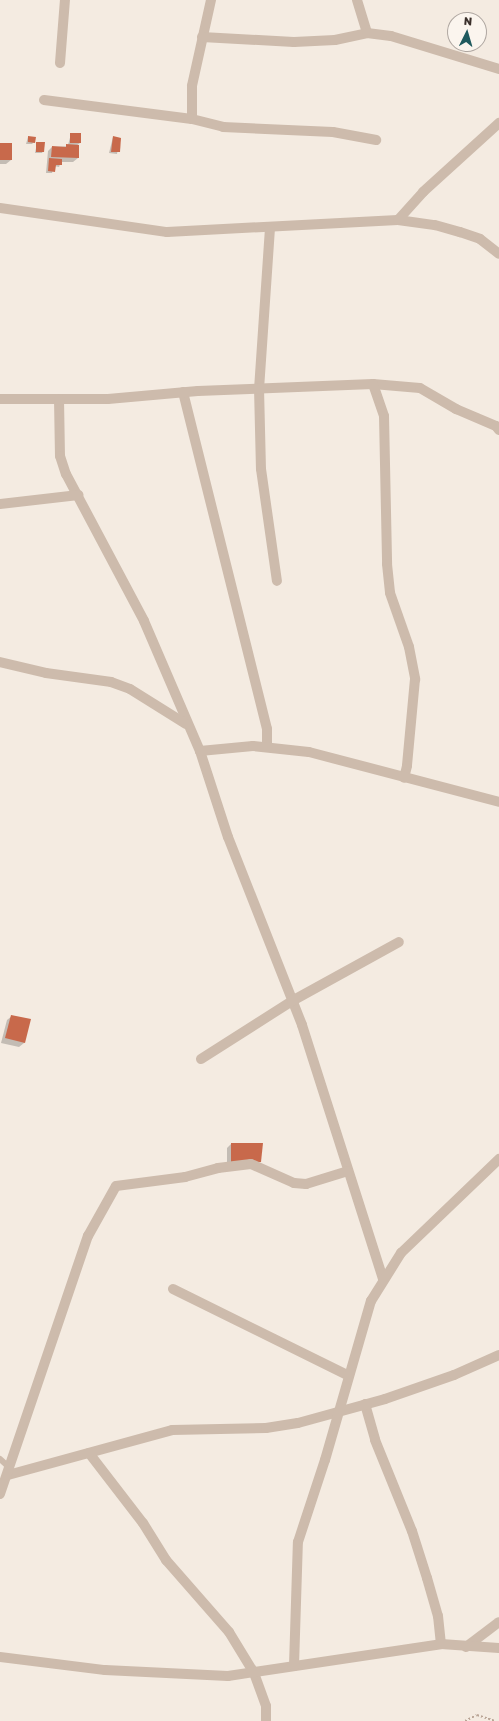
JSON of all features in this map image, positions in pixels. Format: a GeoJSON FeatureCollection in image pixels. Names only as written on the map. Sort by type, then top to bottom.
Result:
{"type":"FeatureCollection","features":[{"type":"Feature","properties":{"kind":"street"},"geometry":{"type":"LineString","coordinates":[[60,63],[64,0]]}},
{"type":"Feature","properties":{"kind":"street"},"geometry":{"type":"LineString","coordinates":[[192,118],[192,86],[210,0]]}},
{"type":"Feature","properties":{"kind":"street"},"geometry":{"type":"LineString","coordinates":[[356,0],[367,33]]}},
{"type":"Feature","properties":{"kind":"street"},"geometry":{"type":"LineString","coordinates":[[202,37],[294,42],[336,40],[367,33],[391,36],[426,45],[499,69]]}},
{"type":"Feature","properties":{"kind":"street"},"geometry":{"type":"LineString","coordinates":[[44,100],[192,118],[223,127],[333,132],[376,140]]}},
{"type":"Feature","properties":{"kind":"street"},"geometry":{"type":"LineString","coordinates":[[398,220],[423,192],[499,123]]}},
{"type":"Feature","properties":{"kind":"street"},"geometry":{"type":"LineString","coordinates":[[0,208],[167,232],[270,228],[398,220],[435,225],[460,232],[480,239],[499,254]]}},
{"type":"Feature","properties":{"kind":"street"},"geometry":{"type":"LineString","coordinates":[[270,228],[259,388],[261,469],[277,581]]}},
{"type":"Feature","properties":{"kind":"street"},"geometry":{"type":"LineString","coordinates":[[373,384],[384,416],[387,564],[390,593],[409,647],[415,679],[407,766],[404,778]]}},
{"type":"Feature","properties":{"kind":"street"},"geometry":{"type":"LineString","coordinates":[[0,399],[108,399],[184,392],[373,384],[420,388],[456,410],[496,426],[499,430]]}},
{"type":"Feature","properties":{"kind":"street"},"geometry":{"type":"LineString","coordinates":[[184,392],[267,729],[267,747]]}},
{"type":"Feature","properties":{"kind":"street"},"geometry":{"type":"LineString","coordinates":[[59,399],[60,456],[78,495],[144,621],[186,724],[200,751],[228,837],[292,1001],[383,1279]]}},
{"type":"Feature","properties":{"kind":"street"},"geometry":{"type":"LineString","coordinates":[[0,504],[78,495]]}},
{"type":"Feature","properties":{"kind":"street"},"geometry":{"type":"LineString","coordinates":[[0,662],[46,673],[111,682],[130,689],[186,724]]}},
{"type":"Feature","properties":{"kind":"street"},"geometry":{"type":"LineString","coordinates":[[200,751],[239,746],[267,747],[351,762],[404,778],[499,802]]}},
{"type":"Feature","properties":{"kind":"street"},"geometry":{"type":"LineString","coordinates":[[201,1059],[292,1001],[399,942]]}},
{"type":"Feature","properties":{"kind":"street"},"geometry":{"type":"LineString","coordinates":[[294,1666],[298,1542],[325,1460],[371,1300],[401,1253],[499,1159]]}},
{"type":"Feature","properties":{"kind":"street"},"geometry":{"type":"LineString","coordinates":[[0,1494],[88,1236],[116,1186],[185,1177],[218,1168],[251,1164],[294,1183],[306,1184],[348,1171]]}},
{"type":"Feature","properties":{"kind":"street"},"geometry":{"type":"LineString","coordinates":[[173,1289],[350,1376]]}},
{"type":"Feature","properties":{"kind":"street"},"geometry":{"type":"LineString","coordinates":[[9,1471],[89,1453],[172,1430],[266,1428],[298,1423],[365,1404],[454,1375],[499,1355]]}},
{"type":"Feature","properties":{"kind":"street"},"geometry":{"type":"LineString","coordinates":[[365,1404],[380,1453],[412,1531],[423,1564],[438,1616],[441,1644]]}},
{"type":"Feature","properties":{"kind":"street"},"geometry":{"type":"LineString","coordinates":[[89,1453],[143,1523],[166,1560],[229,1632],[254,1673],[266,1706],[266,1721]]}},
{"type":"Feature","properties":{"kind":"street"},"geometry":{"type":"LineString","coordinates":[[466,1647],[499,1622]]}},
{"type":"Feature","properties":{"kind":"street"},"geometry":{"type":"LineString","coordinates":[[0,1657],[158,1675],[228,1676],[441,1644],[466,1647],[499,1648]]}},
{"type":"Feature","properties":{"kind":"lane"},"geometry":{"type":"LineString","coordinates":[[0,1459],[9,1471]]}},
{"type":"Feature","properties":{"kind":"path"},"geometry":{"type":"LineString","coordinates":[[465,1721],[478,1715],[495,1721]]}},
{"type":"Feature","properties":{"kind":"building"},"geometry":{"type":"Polygon","coordinates":[[[70,133],[81,133],[81,143],[70,143],[70,133]]]}},
{"type":"Feature","properties":{"kind":"building"},"geometry":{"type":"Polygon","coordinates":[[[28,136],[36,137],[35,143],[28,142],[28,136]]]}},
{"type":"Feature","properties":{"kind":"building"},"geometry":{"type":"Polygon","coordinates":[[[113,136],[121,138],[120,152],[111,152],[113,136]]]}},
{"type":"Feature","properties":{"kind":"building"},"geometry":{"type":"Polygon","coordinates":[[[36,142],[45,142],[44,152],[36,152],[36,142]]]}},
{"type":"Feature","properties":{"kind":"building"},"geometry":{"type":"Polygon","coordinates":[[[0,143],[12,143],[12,160],[0,160],[0,143]]]}},
{"type":"Feature","properties":{"kind":"building"},"geometry":{"type":"Polygon","coordinates":[[[66,144],[79,145],[79,158],[51,157],[52,146],[66,147],[66,144]]]}},
{"type":"Feature","properties":{"kind":"building"},"geometry":{"type":"Polygon","coordinates":[[[49,158],[62,159],[62,165],[56,165],[55,172],[48,171],[49,158]]]}},
{"type":"Feature","properties":{"kind":"building"},"geometry":{"type":"Polygon","coordinates":[[[11,1015],[31,1019],[25,1043],[5,1038],[11,1015]]]}},
{"type":"Feature","properties":{"kind":"building"},"geometry":{"type":"Polygon","coordinates":[[[231,1143],[263,1143],[261,1162],[231,1162],[231,1143]]]}}]}
